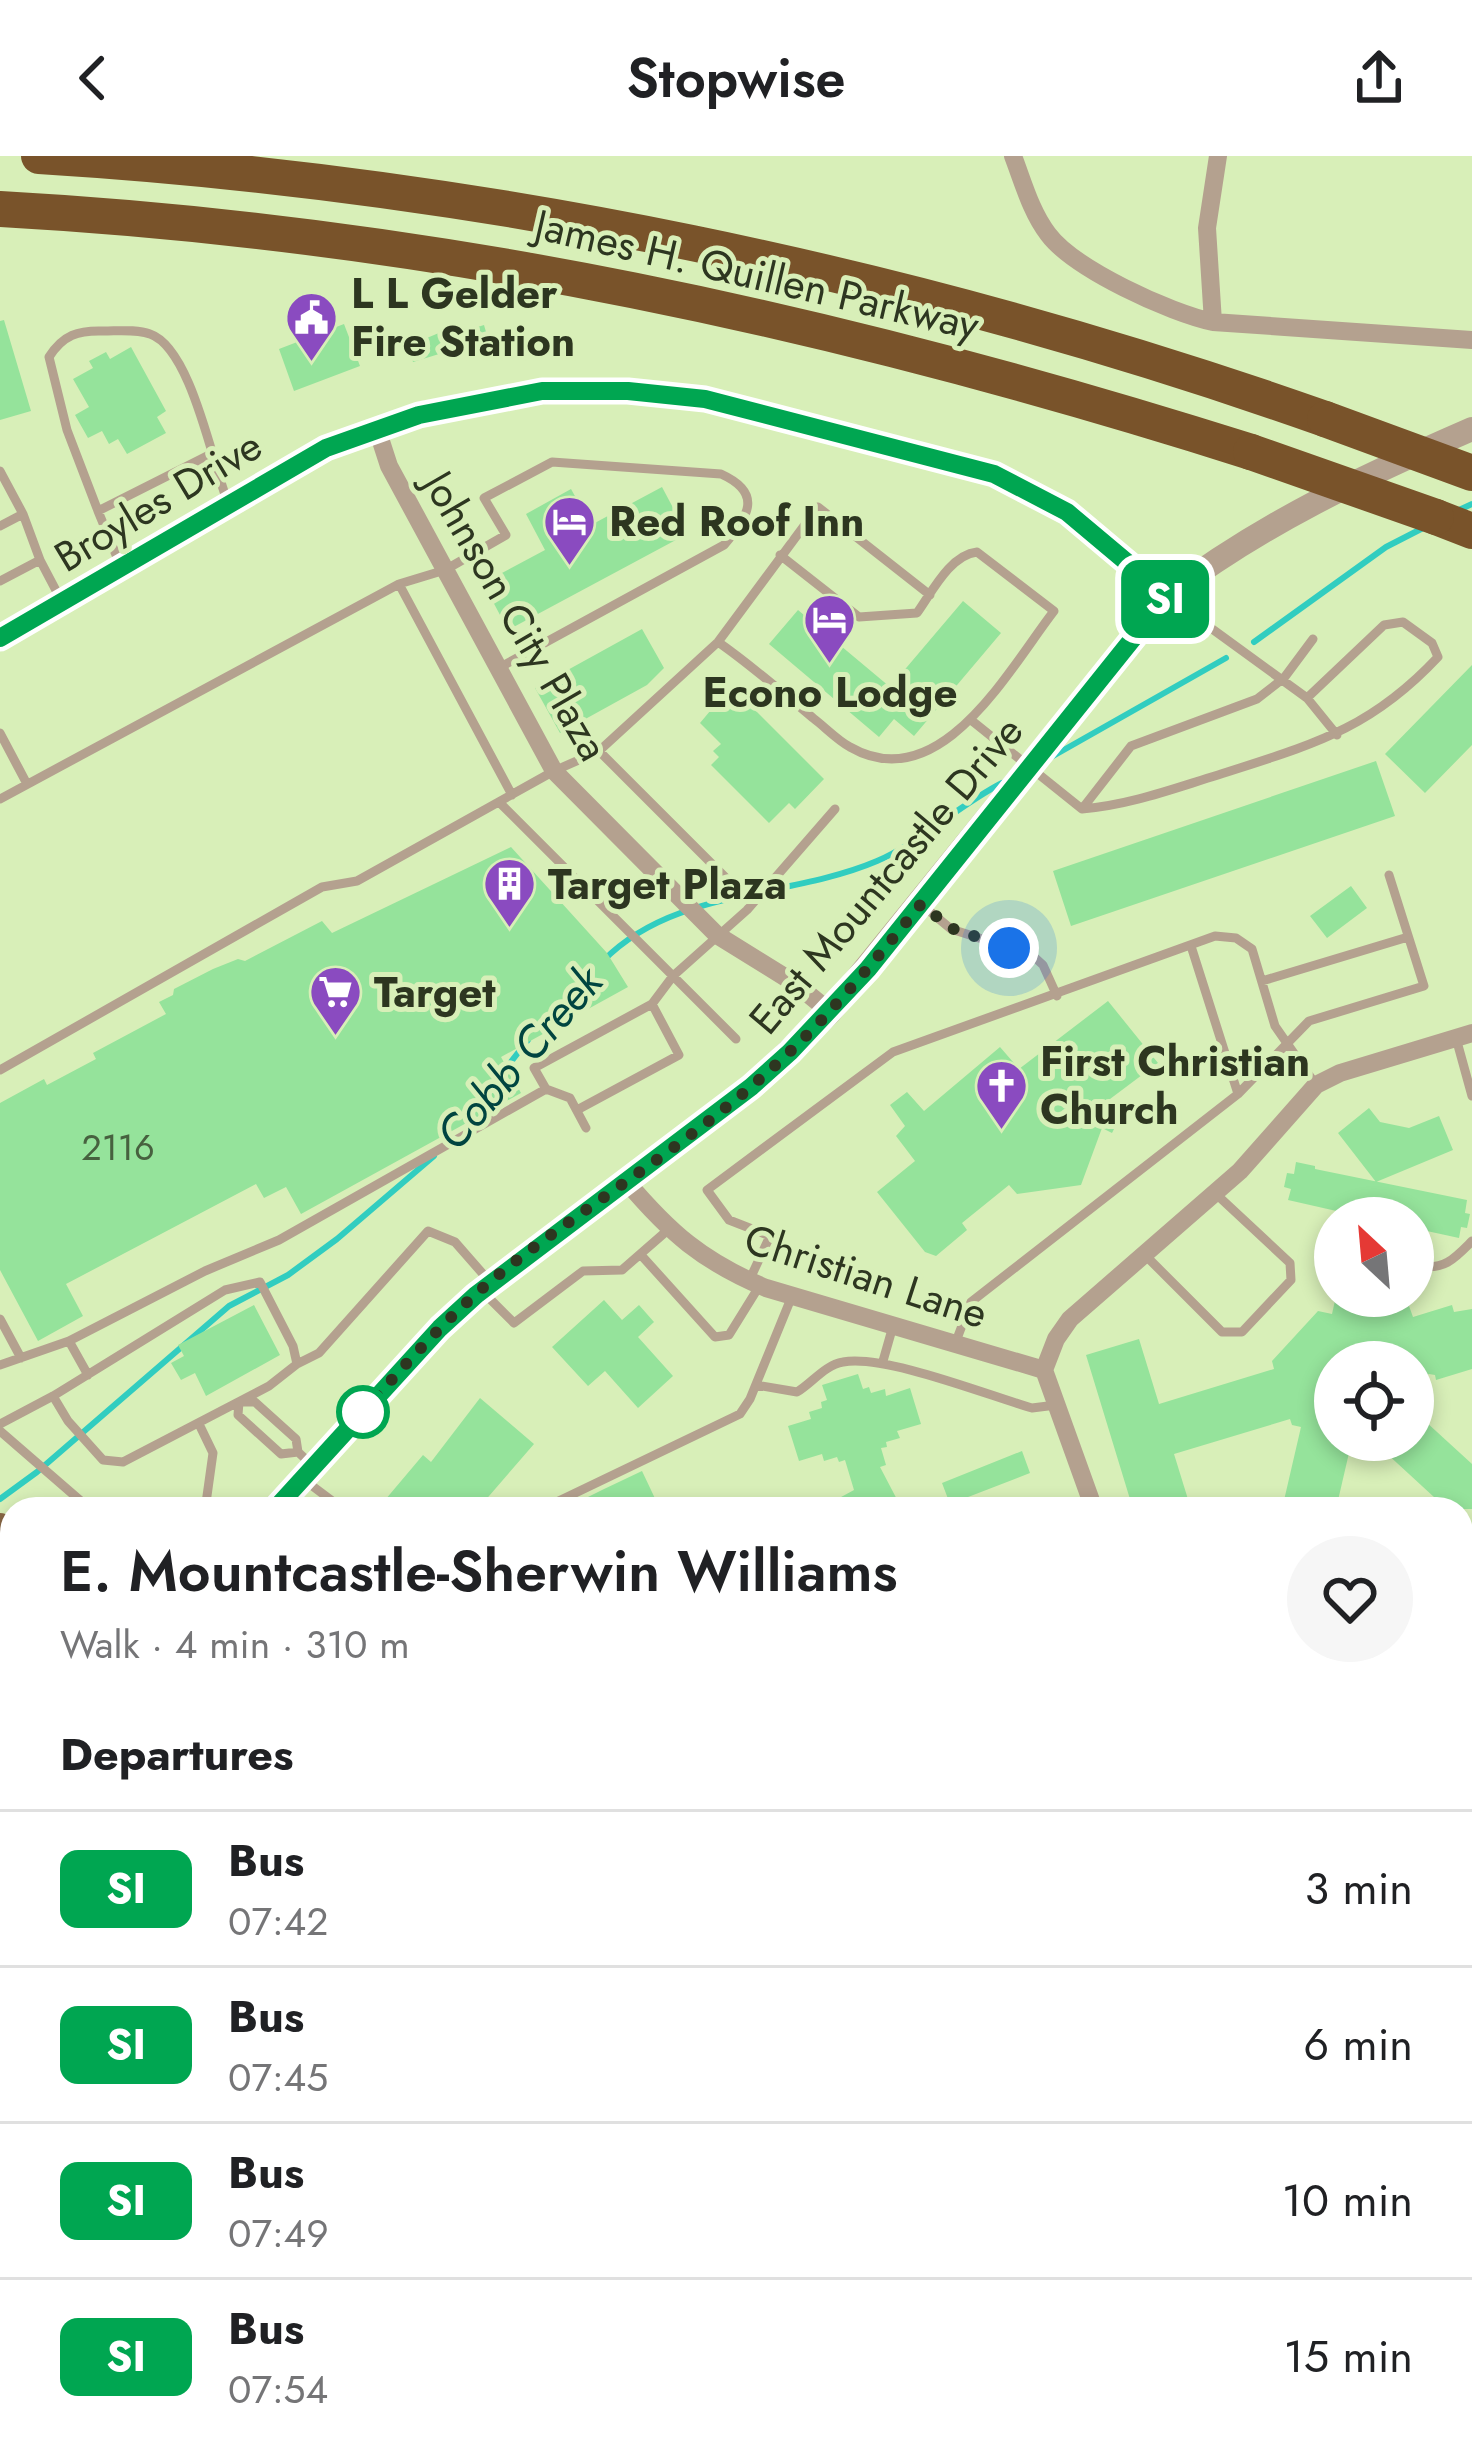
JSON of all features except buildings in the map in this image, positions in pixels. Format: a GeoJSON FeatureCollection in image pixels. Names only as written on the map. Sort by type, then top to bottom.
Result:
{"type":"FeatureCollection","features":[{"type":"Feature","properties":{"kind":"highway","name":"James H. Quillen Parkway"},"geometry":{"type":"LineString","coordinates":[[39,156],[415,195],[696,244],[1037,328],[1211,379],[1472,472]]}},
{"type":"Feature","properties":{"kind":"highway","name":"James H. Quillen Parkway"},"geometry":{"type":"LineString","coordinates":[[0,209],[260,231],[600,281],[755,313],[1094,402],[1472,531]]}},
{"type":"Feature","properties":{"kind":"street"},"geometry":{"type":"LineString","coordinates":[[1013,156],[1047,233],[1069,255],[1178,314],[1213,322],[1472,340]]}},
{"type":"Feature","properties":{"kind":"street"},"geometry":{"type":"LineString","coordinates":[[1213,322],[1207,228],[1218,156]]}},
{"type":"Feature","properties":{"kind":"street","name":"Broyles Drive"},"geometry":{"type":"LineString","coordinates":[[0,638],[326,448],[459,405],[542,391],[628,391],[705,399],[994,474],[1067,512],[1167,596]]}},
{"type":"Feature","properties":{"kind":"street","name":"Johnson City Plaza"},"geometry":{"type":"LineString","coordinates":[[377,429],[389,466],[554,771],[717,935],[796,984],[830,1012]]}},
{"type":"Feature","properties":{"kind":"street","name":"East Mountcastle Drive"},"geometry":{"type":"LineString","coordinates":[[283,1497],[304,1466],[486,1286],[751,1087],[830,1012],[1167,596],[1276,521],[1472,429]]}},
{"type":"Feature","properties":{"kind":"street"},"geometry":{"type":"LineString","coordinates":[[1090,1497],[1044,1370],[1070,1319],[1216,1194],[1316,1085],[1340,1073],[1464,1036]]}},
{"type":"Feature","properties":{"kind":"street","name":"Christian Lane"},"geometry":{"type":"LineString","coordinates":[[626,1180],[669,1229],[706,1260],[755,1283],[1044,1370]]}},
{"type":"Feature","properties":{"kind":"lane"},"geometry":{"type":"LineString","coordinates":[[122,569],[67,430],[50,370],[49,357],[70,334],[83,330],[153,334],[169,349],[199,407],[229,505]]}},
{"type":"Feature","properties":{"kind":"lane"},"geometry":{"type":"LineString","coordinates":[[98,511],[211,454]]}},
{"type":"Feature","properties":{"kind":"lane"},"geometry":{"type":"LineString","coordinates":[[0,799],[399,584],[445,570],[506,536],[484,498],[552,462],[721,474],[747,492],[748,505],[740,526],[724,545],[497,669]]}},
{"type":"Feature","properties":{"kind":"lane"},"geometry":{"type":"LineString","coordinates":[[0,472],[62,602]]}},
{"type":"Feature","properties":{"kind":"lane"},"geometry":{"type":"LineString","coordinates":[[0,1070],[322,887],[357,881],[554,771],[599,751],[718,643],[818,507],[930,595]]}},
{"type":"Feature","properties":{"kind":"lane"},"geometry":{"type":"LineString","coordinates":[[0,526],[23,514]]}},
{"type":"Feature","properties":{"kind":"lane"},"geometry":{"type":"LineString","coordinates":[[718,643],[848,747],[890,759],[950,740],[971,720],[1054,611],[977,552],[968,552],[957,559],[916,613],[859,617],[780,555]]}},
{"type":"Feature","properties":{"kind":"lane"},"geometry":{"type":"LineString","coordinates":[[0,580],[40,560]]}},
{"type":"Feature","properties":{"kind":"lane"},"geometry":{"type":"LineString","coordinates":[[399,584],[512,795]]}},
{"type":"Feature","properties":{"kind":"lane"},"geometry":{"type":"LineString","coordinates":[[1167,596],[1284,678],[1337,735]]}},
{"type":"Feature","properties":{"kind":"lane"},"geometry":{"type":"LineString","coordinates":[[971,720],[1082,808],[1121,806],[1337,735],[1405,692],[1438,657],[1432,643],[1403,622],[1384,625],[1307,698]]}},
{"type":"Feature","properties":{"kind":"lane"},"geometry":{"type":"LineString","coordinates":[[1082,808],[1131,746],[1257,699],[1284,678],[1313,639]]}},
{"type":"Feature","properties":{"kind":"lane"},"geometry":{"type":"LineString","coordinates":[[0,734],[27,784]]}},
{"type":"Feature","properties":{"kind":"lane"},"geometry":{"type":"LineString","coordinates":[[599,751],[752,904]]}},
{"type":"Feature","properties":{"kind":"lane"},"geometry":{"type":"LineString","coordinates":[[499,802],[736,1039]]}},
{"type":"Feature","properties":{"kind":"lane"},"geometry":{"type":"LineString","coordinates":[[586,1128],[570,1098],[546,1089],[534,1068],[652,1004],[673,976],[752,904],[835,809]]}},
{"type":"Feature","properties":{"kind":"lane"},"geometry":{"type":"LineString","coordinates":[[956,1344],[971,1302],[1238,1094],[1309,1021],[1424,986],[1389,875]]}},
{"type":"Feature","properties":{"kind":"lane"},"geometry":{"type":"LineString","coordinates":[[921,904],[951,928],[1032,955],[1043,964],[1058,996]]}},
{"type":"Feature","properties":{"kind":"lane"},"geometry":{"type":"LineString","coordinates":[[641,1255],[715,1337],[729,1335],[755,1283],[770,1236],[729,1220],[707,1190],[893,1052],[1215,936],[1236,938],[1252,949],[1275,1026],[1316,1085]]}},
{"type":"Feature","properties":{"kind":"lane"},"geometry":{"type":"LineString","coordinates":[[1262,982],[1408,937]]}},
{"type":"Feature","properties":{"kind":"lane"},"geometry":{"type":"LineString","coordinates":[[1191,946],[1238,1094]]}},
{"type":"Feature","properties":{"kind":"lane"},"geometry":{"type":"LineString","coordinates":[[577,1110],[680,1055],[652,1004]]}},
{"type":"Feature","properties":{"kind":"lane"},"geometry":{"type":"LineString","coordinates":[[1464,1036],[1472,1096]]}},
{"type":"Feature","properties":{"kind":"lane"},"geometry":{"type":"LineString","coordinates":[[0,1365],[69,1342],[205,1271],[279,1240],[546,1089]]}},
{"type":"Feature","properties":{"kind":"lane"},"geometry":{"type":"LineString","coordinates":[[1145,1255],[1222,1332],[1242,1332],[1291,1280],[1290,1263],[1216,1194]]}},
{"type":"Feature","properties":{"kind":"lane"},"geometry":{"type":"LineString","coordinates":[[53,1396],[103,1460],[123,1462],[269,1386],[296,1364],[320,1353],[428,1231],[455,1242],[514,1323],[583,1271],[622,1270],[669,1229]]}},
{"type":"Feature","properties":{"kind":"lane"},"geometry":{"type":"LineString","coordinates":[[1434,1265],[1447,1265],[1472,1241]]}},
{"type":"Feature","properties":{"kind":"lane"},"geometry":{"type":"LineString","coordinates":[[77,1497],[0,1427],[225,1290],[260,1282],[293,1346],[296,1364]]}},
{"type":"Feature","properties":{"kind":"lane"},"geometry":{"type":"LineString","coordinates":[[567,1497],[740,1414],[792,1295]]}},
{"type":"Feature","properties":{"kind":"lane"},"geometry":{"type":"LineString","coordinates":[[0,1319],[20,1358]]}},
{"type":"Feature","properties":{"kind":"lane"},"geometry":{"type":"LineString","coordinates":[[883,1361],[893,1326]]}},
{"type":"Feature","properties":{"kind":"lane"},"geometry":{"type":"LineString","coordinates":[[69,1342],[88,1375]]}},
{"type":"Feature","properties":{"kind":"lane"},"geometry":{"type":"LineString","coordinates":[[756,1385],[797,1392],[827,1368],[843,1362],[883,1361],[1032,1408],[1057,1404]]}},
{"type":"Feature","properties":{"kind":"lane"},"geometry":{"type":"LineString","coordinates":[[238,1402],[255,1402],[296,1439],[304,1466]]}},
{"type":"Feature","properties":{"kind":"lane"},"geometry":{"type":"LineString","coordinates":[[238,1402],[238,1415],[281,1454],[304,1466],[333,1497]]}},
{"type":"Feature","properties":{"kind":"lane"},"geometry":{"type":"LineString","coordinates":[[199,1424],[213,1453],[206,1497]]}},
{"type":"Feature","properties":{"kind":"waterway","name":"Cobb Creek"},"geometry":{"type":"LineString","coordinates":[[1459,510],[1472,504]]}},
{"type":"Feature","properties":{"kind":"waterway","name":"Cobb Creek"},"geometry":{"type":"LineString","coordinates":[[1254,642],[1386,547],[1425,527]]}},
{"type":"Feature","properties":{"kind":"waterway","name":"Cobb Creek"},"geometry":{"type":"LineString","coordinates":[[1046,760],[1226,658]]}},
{"type":"Feature","properties":{"kind":"waterway","name":"Cobb Creek"},"geometry":{"type":"LineString","coordinates":[[603,961],[632,937],[697,907],[877,861],[1002,783]]}},
{"type":"Feature","properties":{"kind":"waterway","name":"Cobb Creek"},"geometry":{"type":"LineString","coordinates":[[503,1072],[528,1040]]}},
{"type":"Feature","properties":{"kind":"waterway","name":"Cobb Creek"},"geometry":{"type":"LineString","coordinates":[[3,1497],[229,1306],[288,1275],[434,1156]]}},
{"type":"Feature","properties":{"kind":"bus line","name":"SI"},"geometry":{"type":"LineString","coordinates":[[0,638],[326,448],[419,415],[542,391],[628,391],[705,399],[994,474],[1067,512],[1167,596],[830,1012],[751,1087],[476,1295],[440,1328],[286,1497]]}},
{"type":"Feature","properties":{"kind":"place","name":"L L Gelder Fire Station"},"geometry":{"type":"Point","coordinates":[312,363]}},
{"type":"Feature","properties":{"kind":"place","name":"Red Roof Inn"},"geometry":{"type":"Point","coordinates":[570,567]}},
{"type":"Feature","properties":{"kind":"place","name":"Econo Lodge"},"geometry":{"type":"Point","coordinates":[830,666]}},
{"type":"Feature","properties":{"kind":"place","name":"Target Plaza"},"geometry":{"type":"Point","coordinates":[509,930]}},
{"type":"Feature","properties":{"kind":"place","name":"Target"},"geometry":{"type":"Point","coordinates":[335,1038]}},
{"type":"Feature","properties":{"kind":"place","name":"First Christian Church"},"geometry":{"type":"Point","coordinates":[1001,1131]}},
{"type":"Feature","properties":{"kind":"route"},"geometry":{"type":"LineString","coordinates":[[363,1412],[440,1328],[508,1267],[751,1087],[790,1052],[921,904],[951,928],[1009,948]]}}]}
